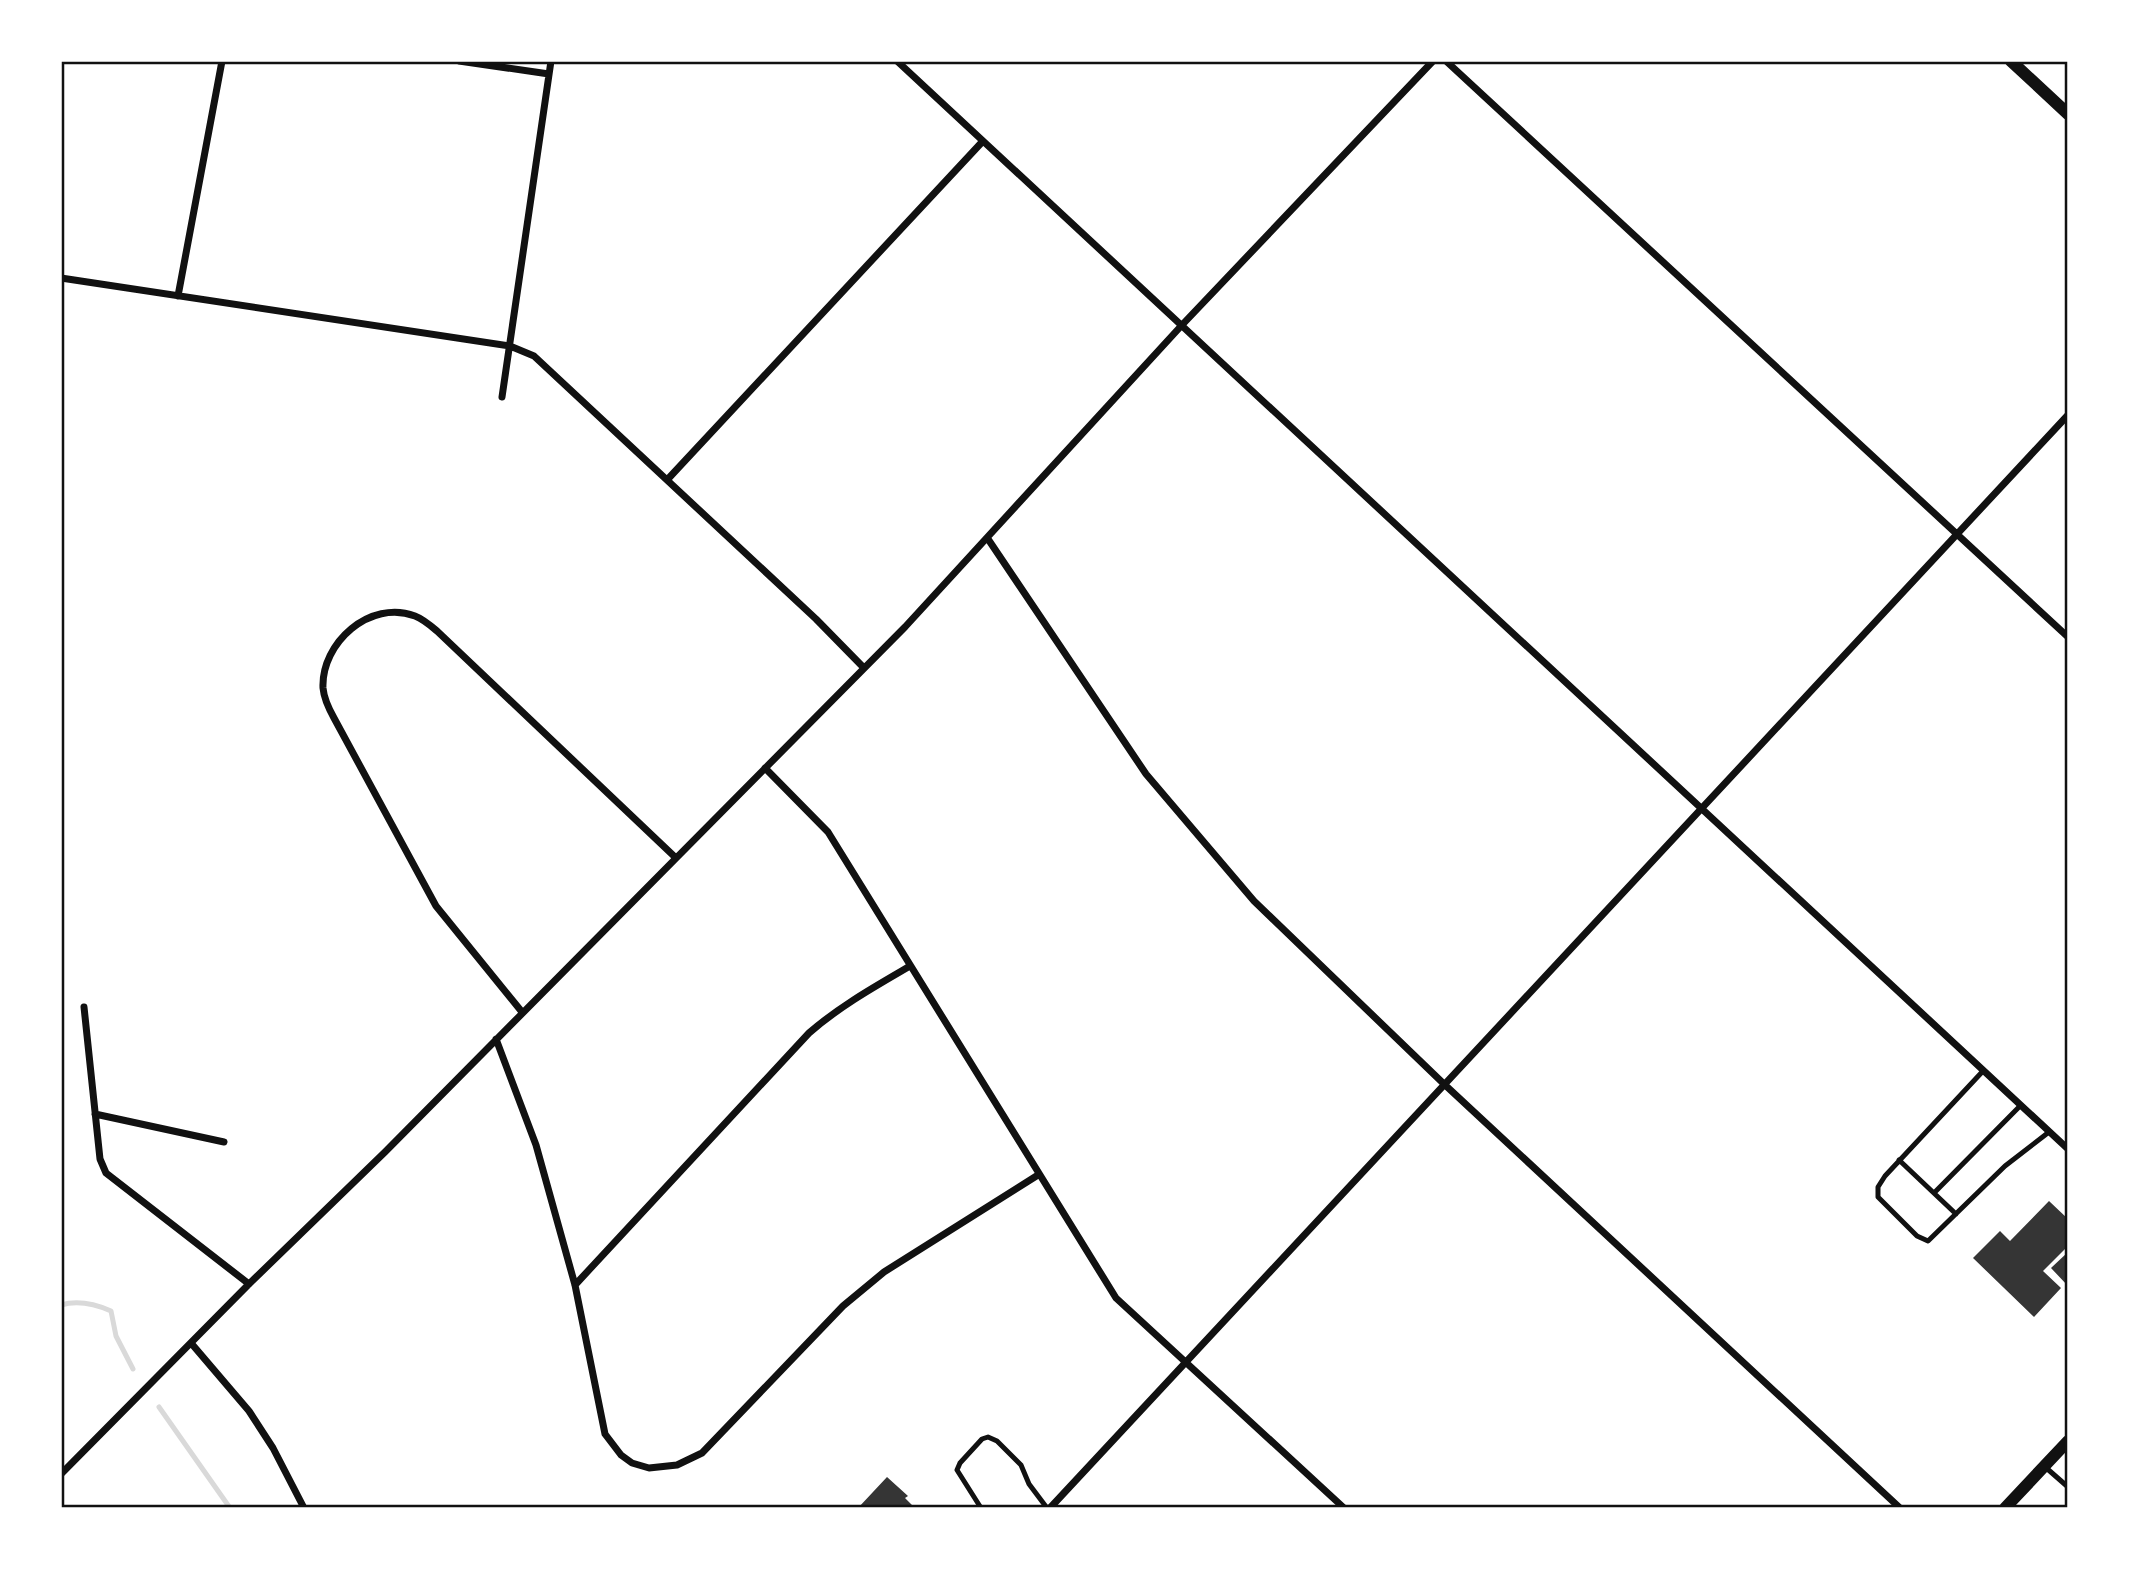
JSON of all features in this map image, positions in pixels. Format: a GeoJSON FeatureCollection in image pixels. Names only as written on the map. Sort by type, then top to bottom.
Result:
{"type":"FeatureCollection","features":[{"type":"Feature","properties":{"kind":"street"},"geometry":{"type":"LineString","coordinates":[[178,296],[222,61]]}},
{"type":"Feature","properties":{"kind":"street"},"geometry":{"type":"LineString","coordinates":[[459,61],[549,74]]}},
{"type":"Feature","properties":{"kind":"street"},"geometry":{"type":"LineString","coordinates":[[502,397],[551,61]]}},
{"type":"Feature","properties":{"kind":"street"},"geometry":{"type":"LineString","coordinates":[[897,61],[2068,1149]]}},
{"type":"Feature","properties":{"kind":"street"},"geometry":{"type":"LineString","coordinates":[[63,1468],[496,1039],[864,668],[988,539],[1182,325],[1433,61]]}},
{"type":"Feature","properties":{"kind":"street"},"geometry":{"type":"LineString","coordinates":[[1446,61],[2068,637]]}},
{"type":"Feature","properties":{"kind":"street"},"geometry":{"type":"LineString","coordinates":[[2011,61],[2068,114]]}},
{"type":"Feature","properties":{"kind":"street"},"geometry":{"type":"LineString","coordinates":[[667,480],[983,141]]}},
{"type":"Feature","properties":{"kind":"street"},"geometry":{"type":"LineString","coordinates":[[61,278],[510,346],[534,356],[816,619],[864,668]]}},
{"type":"Feature","properties":{"kind":"street"},"geometry":{"type":"LineString","coordinates":[[1049,1508],[2068,415]]}},
{"type":"Feature","properties":{"kind":"street"},"geometry":{"type":"LineString","coordinates":[[988,539],[1155,785],[1254,901],[1444,1084],[1900,1508]]}},
{"type":"Feature","properties":{"kind":"street"},"geometry":{"type":"LineString","coordinates":[[522,1012],[436,906],[334,718],[323,690],[324,675],[334,647],[344,635],[355,625],[383,614],[413,615],[425,622],[676,858]]}},
{"type":"Feature","properties":{"kind":"street"},"geometry":{"type":"LineString","coordinates":[[765,768],[828,832],[1116,1298],[1344,1508]]}},
{"type":"Feature","properties":{"kind":"street"},"geometry":{"type":"LineString","coordinates":[[575,1285],[830,1014],[910,967]]}},
{"type":"Feature","properties":{"kind":"street"},"geometry":{"type":"LineString","coordinates":[[84,1007],[100,1160],[106,1173],[249,1284]]}},
{"type":"Feature","properties":{"kind":"street"},"geometry":{"type":"LineString","coordinates":[[496,1039],[536,1145],[575,1285],[605,1434],[632,1463],[649,1468],[664,1468],[691,1459],[713,1443],[843,1306],[884,1272],[1038,1175]]}},
{"type":"Feature","properties":{"kind":"street"},"geometry":{"type":"LineString","coordinates":[[95,1114],[224,1142]]}},
{"type":"Feature","properties":{"kind":"street"},"geometry":{"type":"LineString","coordinates":[[191,1343],[249,1411],[273,1448],[304,1508]]}},
{"type":"Feature","properties":{"kind":"street"},"geometry":{"type":"LineString","coordinates":[[2005,1508],[2068,1440]]}},
{"type":"Feature","properties":{"kind":"lane"},"geometry":{"type":"LineString","coordinates":[[1983,1071],[1885,1175],[1878,1187],[1878,1197],[1917,1236],[1928,1241],[2005,1166],[2049,1132]]}},
{"type":"Feature","properties":{"kind":"lane"},"geometry":{"type":"LineString","coordinates":[[1934,1193],[2020,1106]]}},
{"type":"Feature","properties":{"kind":"lane"},"geometry":{"type":"LineString","coordinates":[[1899,1160],[1956,1214]]}},
{"type":"Feature","properties":{"kind":"lane"},"geometry":{"type":"LineString","coordinates":[[981,1508],[957,1470],[982,1439],[988,1437],[997,1441],[1021,1465],[1029,1484],[1049,1508]]}},
{"type":"Feature","properties":{"kind":"lane"},"geometry":{"type":"LineString","coordinates":[[2044,1466],[2068,1487]]}},
{"type":"Feature","properties":{"kind":"building"},"geometry":{"type":"Polygon","coordinates":[[[2049,1201],[2068,1219],[2068,1246],[2043,1271],[2061,1288],[2034,1317],[1973,1258],[2000,1231],[2010,1241],[2049,1201]]]}},
{"type":"Feature","properties":{"kind":"building"},"geometry":{"type":"Polygon","coordinates":[[[2068,1252],[2068,1286],[2051,1268],[2068,1252]]]}},
{"type":"Feature","properties":{"kind":"building"},"geometry":{"type":"Polygon","coordinates":[[[887,1477],[908,1496],[905,1498],[915,1508],[858,1508],[887,1477]]]}},
{"type":"Feature","properties":{"kind":"waterway"},"geometry":{"type":"LineString","coordinates":[[61,1305],[86,1304],[111,1311],[116,1336],[133,1369]]}},
{"type":"Feature","properties":{"kind":"waterway"},"geometry":{"type":"LineString","coordinates":[[159,1407],[230,1508]]}}]}
